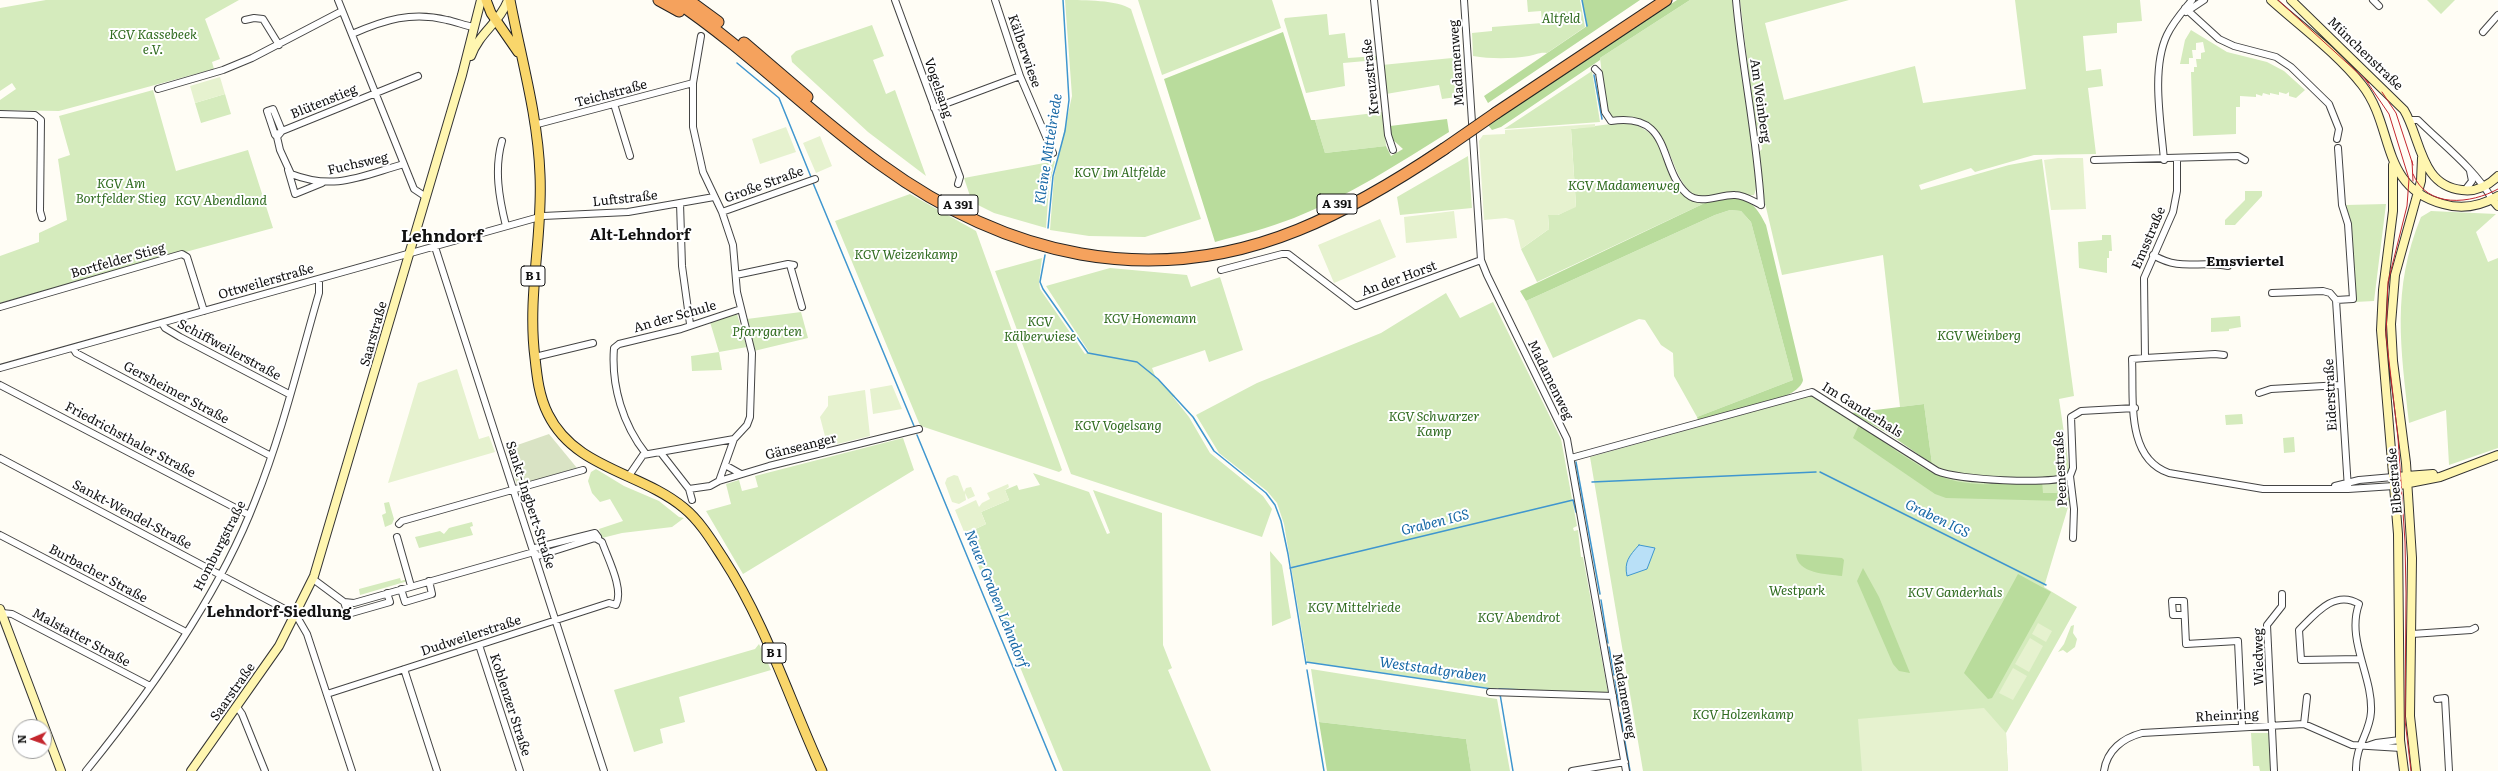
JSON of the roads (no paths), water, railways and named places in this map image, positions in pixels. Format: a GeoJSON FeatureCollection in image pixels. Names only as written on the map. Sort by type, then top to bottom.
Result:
{"type":"FeatureCollection","features":[{"type":"Feature","properties":{"kind":"highway"},"geometry":{"type":"LineString","coordinates":[[659,0],[687,15],[720,38],[728,39]]}},
{"type":"Feature","properties":{"kind":"highway","name":"A 391"},"geometry":{"type":"LineString","coordinates":[[674,0],[728,39],[878,163],[933,200],[980,224],[1036,245],[1080,254],[1135,260],[1205,252],[1275,239],[1323,220],[1380,190],[1652,0]]}},
{"type":"Feature","properties":{"kind":"highway","name":"A 391"},"geometry":{"type":"LineString","coordinates":[[688,0],[727,29],[883,157],[942,197],[1020,232],[1081,247],[1136,252],[1205,252]]}},
{"type":"Feature","properties":{"kind":"highway","name":"A 391"},"geometry":{"type":"LineString","coordinates":[[1495,110],[1666,0]]}},
{"type":"Feature","properties":{"kind":"main road","name":"B 1"},"geometry":{"type":"LineString","coordinates":[[486,0],[495,20],[518,50],[524,71]]}},
{"type":"Feature","properties":{"kind":"main road","name":"B 1"},"geometry":{"type":"LineString","coordinates":[[509,0],[534,125],[540,172],[532,293],[535,357],[544,404],[560,432],[570,444],[595,462],[628,477],[685,509],[713,542],[739,583],[768,638],[822,771]]}},
{"type":"Feature","properties":{"kind":"street"},"geometry":{"type":"LineString","coordinates":[[338,0],[414,190],[426,197]]}},
{"type":"Feature","properties":{"kind":"street","name":"Saarstraße"},"geometry":{"type":"LineString","coordinates":[[191,771],[237,708],[292,624],[313,579],[462,75],[481,0]]}},
{"type":"Feature","properties":{"kind":"street","name":"Saarstraße"},"geometry":{"type":"LineString","coordinates":[[462,75],[472,52],[482,35],[509,0]]}},
{"type":"Feature","properties":{"kind":"street","name":"Vogelsang"},"geometry":{"type":"LineString","coordinates":[[895,0],[960,177],[958,184]]}},
{"type":"Feature","properties":{"kind":"street","name":"Kälberwiese"},"geometry":{"type":"LineString","coordinates":[[995,0],[1020,76],[1053,154]]}},
{"type":"Feature","properties":{"kind":"street","name":"Kreuzstraße"},"geometry":{"type":"LineString","coordinates":[[1374,0],[1388,135],[1393,150]]}},
{"type":"Feature","properties":{"kind":"street","name":"Madamenweg"},"geometry":{"type":"LineString","coordinates":[[1464,0],[1481,260],[1567,439],[1626,771]]}},
{"type":"Feature","properties":{"kind":"street","name":"Am Weinberg"},"geometry":{"type":"LineString","coordinates":[[1595,69],[1599,73],[1605,112],[1611,121],[1635,121],[1653,132],[1664,147],[1679,184],[1688,195],[1702,199],[1739,195],[1761,205],[1758,169],[1736,0]]}},
{"type":"Feature","properties":{"kind":"street"},"geometry":{"type":"LineString","coordinates":[[2186,10],[2192,0]]}},
{"type":"Feature","properties":{"kind":"street"},"geometry":{"type":"LineString","coordinates":[[2164,160],[2159,61],[2167,34],[2179,16],[2186,10],[2204,0]]}},
{"type":"Feature","properties":{"kind":"street","name":"Münchenstraße"},"geometry":{"type":"LineString","coordinates":[[2271,0],[2348,69],[2362,85],[2376,111],[2393,165]]}},
{"type":"Feature","properties":{"kind":"street","name":"Münchenstraße"},"geometry":{"type":"LineString","coordinates":[[2291,0],[2404,110],[2410,120],[2422,158]]}},
{"type":"Feature","properties":{"kind":"street"},"geometry":{"type":"LineString","coordinates":[[2373,0],[2379,6]]}},
{"type":"Feature","properties":{"kind":"street"},"geometry":{"type":"LineString","coordinates":[[158,89],[232,66],[279,45],[342,10]]}},
{"type":"Feature","properties":{"kind":"street"},"geometry":{"type":"LineString","coordinates":[[2186,10],[2219,39],[2234,46],[2276,57],[2291,67],[2329,104],[2339,129],[2337,139]]}},
{"type":"Feature","properties":{"kind":"street"},"geometry":{"type":"LineString","coordinates":[[352,34],[376,24],[412,15],[435,17],[473,27]]}},
{"type":"Feature","properties":{"kind":"street"},"geometry":{"type":"LineString","coordinates":[[2483,32],[2498,15]]}},
{"type":"Feature","properties":{"kind":"street"},"geometry":{"type":"LineString","coordinates":[[246,20],[254,18],[263,19],[279,45]]}},
{"type":"Feature","properties":{"kind":"street","name":"Große Straße"},"geometry":{"type":"LineString","coordinates":[[701,36],[693,83],[696,143],[703,172],[722,212],[733,245],[741,309],[752,353],[750,408],[747,425],[734,439],[726,465],[718,481]]}},
{"type":"Feature","properties":{"kind":"street","name":"Saarstraße"},"geometry":{"type":"LineString","coordinates":[[470,42],[472,52]]}},
{"type":"Feature","properties":{"kind":"street","name":"Blütenstieg"},"geometry":{"type":"LineString","coordinates":[[288,170],[277,141],[280,132],[418,76]]}},
{"type":"Feature","properties":{"kind":"street"},"geometry":{"type":"LineString","coordinates":[[934,108],[1020,76]]}},
{"type":"Feature","properties":{"kind":"street","name":"Teichstraße"},"geometry":{"type":"LineString","coordinates":[[534,125],[693,83]]}},
{"type":"Feature","properties":{"kind":"street"},"geometry":{"type":"LineString","coordinates":[[614,104],[630,156]]}},
{"type":"Feature","properties":{"kind":"street"},"geometry":{"type":"LineString","coordinates":[[0,114],[33,114],[39,117],[41,124],[40,211],[42,218]]}},
{"type":"Feature","properties":{"kind":"street"},"geometry":{"type":"LineString","coordinates":[[2393,165],[2405,183],[2426,198],[2444,205],[2458,207],[2477,205],[2496,200],[2485,186],[2418,120],[2410,120]]}},
{"type":"Feature","properties":{"kind":"street"},"geometry":{"type":"LineString","coordinates":[[502,141],[498,155],[498,189],[506,226]]}},
{"type":"Feature","properties":{"kind":"street"},"geometry":{"type":"LineString","coordinates":[[2272,293],[2322,291],[2330,293],[2336,300],[2353,299],[2348,224],[2342,205],[2338,148]]}},
{"type":"Feature","properties":{"kind":"street"},"geometry":{"type":"LineString","coordinates":[[2094,160],[2164,160],[2238,156],[2245,160]]}},
{"type":"Feature","properties":{"kind":"street"},"geometry":{"type":"LineString","coordinates":[[2422,158],[2431,173],[2441,183],[2462,190],[2485,186],[2498,176]]}},
{"type":"Feature","properties":{"kind":"street","name":"Elbestraße"},"geometry":{"type":"LineString","coordinates":[[2416,771],[2410,716],[2413,588],[2408,480],[2392,356],[2391,312],[2397,267],[2423,172],[2422,158]]}},
{"type":"Feature","properties":{"kind":"street","name":"Emsstraße"},"geometry":{"type":"LineString","coordinates":[[2145,358],[2143,286],[2153,255],[2173,212],[2177,191],[2177,159]]}},
{"type":"Feature","properties":{"kind":"street","name":"Fuchsweg"},"geometry":{"type":"LineString","coordinates":[[288,170],[299,177],[322,183],[337,183],[404,164]]}},
{"type":"Feature","properties":{"kind":"street","name":"Elbestraße"},"geometry":{"type":"LineString","coordinates":[[2393,165],[2394,204],[2381,318],[2382,361],[2394,486],[2399,566],[2401,744],[2404,771]]}},
{"type":"Feature","properties":{"kind":"street"},"geometry":{"type":"LineString","coordinates":[[288,170],[295,194],[322,183]]}},
{"type":"Feature","properties":{"kind":"street"},"geometry":{"type":"LineString","coordinates":[[2462,190],[2469,188],[2472,182],[2469,170]]}},
{"type":"Feature","properties":{"kind":"street","name":"Große Straße"},"geometry":{"type":"LineString","coordinates":[[722,212],[815,179]]}},
{"type":"Feature","properties":{"kind":"street","name":"Luftstraße"},"geometry":{"type":"LineString","coordinates":[[538,218],[628,212],[714,197]]}},
{"type":"Feature","properties":{"kind":"street"},"geometry":{"type":"LineString","coordinates":[[2414,205],[2426,198]]}},
{"type":"Feature","properties":{"kind":"street"},"geometry":{"type":"LineString","coordinates":[[680,203],[682,266],[690,324]]}},
{"type":"Feature","properties":{"kind":"street","name":"Ottweilerstraße"},"geometry":{"type":"LineString","coordinates":[[0,368],[538,218]]}},
{"type":"Feature","properties":{"kind":"street","name":"Sankt-Ingbert-Straße"},"geometry":{"type":"LineString","coordinates":[[435,247],[604,771]]}},
{"type":"Feature","properties":{"kind":"street","name":"Bortfelder Stieg"},"geometry":{"type":"LineString","coordinates":[[0,307],[182,254],[187,257],[204,311]]}},
{"type":"Feature","properties":{"kind":"street","name":"An der Horst"},"geometry":{"type":"LineString","coordinates":[[1221,270],[1282,254],[1288,254],[1356,306],[1481,260]]}},
{"type":"Feature","properties":{"kind":"street"},"geometry":{"type":"LineString","coordinates":[[2153,255],[2177,265],[2217,264],[2228,266]]}},
{"type":"Feature","properties":{"kind":"street"},"geometry":{"type":"LineString","coordinates":[[736,275],[792,265],[802,307]]}},
{"type":"Feature","properties":{"kind":"street","name":"Homburgstraße"},"geometry":{"type":"LineString","coordinates":[[86,771],[150,686],[186,632],[220,574],[249,515],[271,456],[319,293],[319,279]]}},
{"type":"Feature","properties":{"kind":"street","name":"Eiderstraße"},"geometry":{"type":"LineString","coordinates":[[2336,300],[2348,486]]}},
{"type":"Feature","properties":{"kind":"street","name":"An der Schule"},"geometry":{"type":"LineString","coordinates":[[646,454],[629,431],[622,412],[616,372],[616,346],[656,333],[681,329],[690,324],[741,309]]}},
{"type":"Feature","properties":{"kind":"street","name":"Schiffweilerstraße"},"geometry":{"type":"LineString","coordinates":[[162,323],[165,328],[180,337],[289,394]]}},
{"type":"Feature","properties":{"kind":"street"},"geometry":{"type":"LineString","coordinates":[[535,357],[593,343]]}},
{"type":"Feature","properties":{"kind":"street","name":"Gersheimer Straße"},"geometry":{"type":"LineString","coordinates":[[73,348],[76,353],[271,456]]}},
{"type":"Feature","properties":{"kind":"street"},"geometry":{"type":"LineString","coordinates":[[2224,355],[2215,354],[2132,359],[2136,435],[2142,451],[2149,462],[2163,471],[2186,477],[2263,489],[2394,486],[2408,480],[2440,477],[2498,455]]}},
{"type":"Feature","properties":{"kind":"street","name":"Friedrichsthaler Straße"},"geometry":{"type":"LineString","coordinates":[[0,384],[249,515]]}},
{"type":"Feature","properties":{"kind":"street"},"geometry":{"type":"LineString","coordinates":[[2259,393],[2271,389],[2341,385]]}},
{"type":"Feature","properties":{"kind":"street","name":"Im Ganderhals"},"geometry":{"type":"LineString","coordinates":[[1571,458],[1812,392],[1937,471],[1948,475],[1975,479],[2022,480],[2070,476]]}},
{"type":"Feature","properties":{"kind":"street","name":"Peenestraße"},"geometry":{"type":"LineString","coordinates":[[2073,538],[2074,502],[2070,476],[2073,468],[2070,423],[2074,414],[2086,411],[2135,408]]}},
{"type":"Feature","properties":{"kind":"street","name":"Gänseanger"},"geometry":{"type":"LineString","coordinates":[[689,489],[710,486],[718,481],[769,466],[919,429]]}},
{"type":"Feature","properties":{"kind":"street"},"geometry":{"type":"LineString","coordinates":[[628,477],[640,457],[646,454],[662,453],[734,439]]}},
{"type":"Feature","properties":{"kind":"street"},"geometry":{"type":"LineString","coordinates":[[662,453],[689,489],[692,500]]}},
{"type":"Feature","properties":{"kind":"street","name":"Sankt-Wendel-Straße"},"geometry":{"type":"LineString","coordinates":[[0,458],[296,615]]}},
{"type":"Feature","properties":{"kind":"street"},"geometry":{"type":"LineString","coordinates":[[726,465],[741,474]]}},
{"type":"Feature","properties":{"kind":"street"},"geometry":{"type":"LineString","coordinates":[[399,524],[402,521],[583,470]]}},
{"type":"Feature","properties":{"kind":"street"},"geometry":{"type":"LineString","coordinates":[[2348,486],[2393,476],[2408,480]]}},
{"type":"Feature","properties":{"kind":"street","name":"Burbacher Straße"},"geometry":{"type":"LineString","coordinates":[[0,535],[186,632]]}},
{"type":"Feature","properties":{"kind":"street"},"geometry":{"type":"LineString","coordinates":[[397,537],[411,586]]}},
{"type":"Feature","properties":{"kind":"street","name":"Dudweilerstraße"},"geometry":{"type":"LineString","coordinates":[[327,694],[609,603],[616,605],[619,600],[618,589],[602,542],[597,539],[538,556],[534,552]]}},
{"type":"Feature","properties":{"kind":"street"},"geometry":{"type":"LineString","coordinates":[[313,579],[344,602],[354,603],[534,552]]}},
{"type":"Feature","properties":{"kind":"street"},"geometry":{"type":"LineString","coordinates":[[401,589],[405,602],[432,594],[429,581]]}},
{"type":"Feature","properties":{"kind":"street"},"geometry":{"type":"LineString","coordinates":[[344,602],[348,614],[390,602],[387,593]]}},
{"type":"Feature","properties":{"kind":"street","name":"Wiedweg"},"geometry":{"type":"LineString","coordinates":[[2274,771],[2267,625],[2282,606],[2282,594]]}},
{"type":"Feature","properties":{"kind":"street"},"geometry":{"type":"LineString","coordinates":[[2356,771],[2359,746],[2371,714],[2369,680],[2360,659],[2356,612],[2359,604],[2352,599],[2330,601],[2299,630],[2301,660],[2360,659]]}},
{"type":"Feature","properties":{"kind":"street"},"geometry":{"type":"LineString","coordinates":[[1,611],[61,771]]}},
{"type":"Feature","properties":{"kind":"street","name":"Malstatter Straße"},"geometry":{"type":"LineString","coordinates":[[1,611],[12,614],[150,686]]}},
{"type":"Feature","properties":{"kind":"street"},"geometry":{"type":"LineString","coordinates":[[296,615],[307,634],[352,771]]}},
{"type":"Feature","properties":{"kind":"street"},"geometry":{"type":"LineString","coordinates":[[2184,615],[2186,644],[2238,641],[2242,726]]}},
{"type":"Feature","properties":{"kind":"street"},"geometry":{"type":"LineString","coordinates":[[2412,634],[2471,630],[2475,628]]}},
{"type":"Feature","properties":{"kind":"street","name":"Koblenzer Straße"},"geometry":{"type":"LineString","coordinates":[[479,645],[520,771]]}},
{"type":"Feature","properties":{"kind":"street"},"geometry":{"type":"LineString","coordinates":[[404,669],[438,771]]}},
{"type":"Feature","properties":{"kind":"street"},"geometry":{"type":"LineString","coordinates":[[1490,692],[1613,696]]}},
{"type":"Feature","properties":{"kind":"street"},"geometry":{"type":"LineString","coordinates":[[2304,724],[2306,697]]}},
{"type":"Feature","properties":{"kind":"street"},"geometry":{"type":"LineString","coordinates":[[2437,698],[2445,698],[2449,771]]}},
{"type":"Feature","properties":{"kind":"street"},"geometry":{"type":"LineString","coordinates":[[237,708],[242,714],[265,771]]}},
{"type":"Feature","properties":{"kind":"street","name":"Rheinring"},"geometry":{"type":"LineString","coordinates":[[2104,771],[2113,749],[2122,741],[2133,735],[2242,726],[2304,724],[2344,742],[2359,746],[2367,746],[2376,743],[2401,744]]}},
{"type":"Feature","properties":{"kind":"street"},"geometry":{"type":"LineString","coordinates":[[1572,771],[1625,762]]}},
{"type":"Feature","properties":{"kind":"water"},"geometry":{"type":"Polygon","coordinates":[[[1639,545],[1655,548],[1647,569],[1627,576],[1626,567],[1628,559],[1639,545]]]}},
{"type":"Feature","properties":{"kind":"waterway","name":"Kleine Mittelriede"},"geometry":{"type":"LineString","coordinates":[[1048,228],[1053,176],[1065,131],[1069,100],[1063,0]]}},
{"type":"Feature","properties":{"kind":"waterway"},"geometry":{"type":"LineString","coordinates":[[1582,0],[1587,26]]}},
{"type":"Feature","properties":{"kind":"waterway","name":"Neuer Graben Lehndorf"},"geometry":{"type":"LineString","coordinates":[[737,63],[779,98],[811,177]]}},
{"type":"Feature","properties":{"kind":"waterway"},"geometry":{"type":"LineString","coordinates":[[1594,75],[1602,119]]}},
{"type":"Feature","properties":{"kind":"waterway","name":"Neuer Graben Lehndorf"},"geometry":{"type":"LineString","coordinates":[[813,183],[914,426]]}},
{"type":"Feature","properties":{"kind":"waterway","name":"Kleine Mittelriede"},"geometry":{"type":"LineString","coordinates":[[1045,255],[1040,282],[1043,289],[1088,353],[1137,362],[1158,379],[1193,417],[1214,451],[1266,493],[1275,505],[1281,521],[1288,554],[1306,664]]}},
{"type":"Feature","properties":{"kind":"waterway","name":"Neuer Graben Lehndorf"},"geometry":{"type":"LineString","coordinates":[[917,435],[1056,771]]}},
{"type":"Feature","properties":{"kind":"waterway"},"geometry":{"type":"LineString","coordinates":[[1576,462],[1600,594]]}},
{"type":"Feature","properties":{"kind":"waterway","name":"Graben IGS"},"geometry":{"type":"LineString","coordinates":[[1592,482],[1816,472]]}},
{"type":"Feature","properties":{"kind":"waterway","name":"Graben IGS"},"geometry":{"type":"LineString","coordinates":[[1820,472],[2046,585]]}},
{"type":"Feature","properties":{"kind":"waterway","name":"Graben IGS"},"geometry":{"type":"LineString","coordinates":[[1290,568],[1573,500],[1576,512]]}},
{"type":"Feature","properties":{"kind":"waterway"},"geometry":{"type":"LineString","coordinates":[[1601,600],[1608,643]]}},
{"type":"Feature","properties":{"kind":"waterway"},"geometry":{"type":"LineString","coordinates":[[1609,647],[1614,675]]}},
{"type":"Feature","properties":{"kind":"waterway","name":"Weststadtgraben"},"geometry":{"type":"LineString","coordinates":[[1306,662],[1499,690]]}},
{"type":"Feature","properties":{"kind":"waterway","name":"Kleine Mittelriede"},"geometry":{"type":"LineString","coordinates":[[1307,670],[1324,771]]}},
{"type":"Feature","properties":{"kind":"waterway"},"geometry":{"type":"LineString","coordinates":[[1615,680],[1619,706]]}},
{"type":"Feature","properties":{"kind":"waterway"},"geometry":{"type":"LineString","coordinates":[[1499,689],[1525,690]]}},
{"type":"Feature","properties":{"kind":"waterway","name":"Weststadtgraben"},"geometry":{"type":"LineString","coordinates":[[1500,694],[1513,771]]}},
{"type":"Feature","properties":{"kind":"waterway"},"geometry":{"type":"LineString","coordinates":[[1620,713],[1630,771]]}},
{"type":"Feature","properties":{"kind":"tram line"},"geometry":{"type":"LineString","coordinates":[[2278,0],[2369,83]]}},
{"type":"Feature","properties":{"kind":"tram line"},"geometry":{"type":"LineString","coordinates":[[2365,79],[2389,114],[2409,179],[2407,206],[2388,282],[2386,335],[2398,438],[2405,542],[2405,720],[2411,771]]}},
{"type":"Feature","properties":{"kind":"tram line"},"geometry":{"type":"LineString","coordinates":[[2382,92],[2396,113],[2413,165]]}},
{"type":"Feature","properties":{"kind":"tram line"},"geometry":{"type":"LineString","coordinates":[[2412,161],[2413,181]]}},
{"type":"Feature","properties":{"kind":"tram line"},"geometry":{"type":"LineString","coordinates":[[2413,174],[2420,185],[2428,193],[2439,198],[2463,200],[2475,198],[2498,189]]}},
{"type":"Feature","properties":{"kind":"district","name":"Alt-Lehndorf"},"geometry":{"type":"Point","coordinates":[640,236]}},
{"type":"Feature","properties":{"kind":"district","name":"Lehndorf"},"geometry":{"type":"Point","coordinates":[442,237]}},
{"type":"Feature","properties":{"kind":"district","name":"Emsviertel"},"geometry":{"type":"Point","coordinates":[2245,262]}},
{"type":"Feature","properties":{"kind":"district","name":"Lehndorf-Siedlung"},"geometry":{"type":"Point","coordinates":[279,613]}},
{"type":"Feature","properties":{"kind":"park label","name":"Altfeld"},"geometry":{"type":"Point","coordinates":[1561,19]}},
{"type":"Feature","properties":{"kind":"park label","name":"KGV Kassebeek e.V."},"geometry":{"type":"Point","coordinates":[153,42]}},
{"type":"Feature","properties":{"kind":"park label","name":"KGV Im Altfelde"},"geometry":{"type":"Point","coordinates":[1120,173]}},
{"type":"Feature","properties":{"kind":"park label","name":"KGV Madamenweg"},"geometry":{"type":"Point","coordinates":[1624,186]}},
{"type":"Feature","properties":{"kind":"park label","name":"KGV Am Bortfelder Stieg"},"geometry":{"type":"Point","coordinates":[121,192]}},
{"type":"Feature","properties":{"kind":"park label","name":"KGV Abendland"},"geometry":{"type":"Point","coordinates":[221,201]}},
{"type":"Feature","properties":{"kind":"park label","name":"KGV Weizenkamp"},"geometry":{"type":"Point","coordinates":[906,255]}},
{"type":"Feature","properties":{"kind":"park label","name":"KGV Honemann"},"geometry":{"type":"Point","coordinates":[1150,319]}},
{"type":"Feature","properties":{"kind":"park label","name":"KGV Kälberwiese"},"geometry":{"type":"Point","coordinates":[1040,330]}},
{"type":"Feature","properties":{"kind":"park label","name":"Pfarrgarten"},"geometry":{"type":"Point","coordinates":[767,332]}},
{"type":"Feature","properties":{"kind":"park label","name":"KGV Weinberg"},"geometry":{"type":"Point","coordinates":[1979,336]}},
{"type":"Feature","properties":{"kind":"park label","name":"KGV Schwarzer Kamp"},"geometry":{"type":"Point","coordinates":[1434,424]}},
{"type":"Feature","properties":{"kind":"park label","name":"KGV Vogelsang"},"geometry":{"type":"Point","coordinates":[1118,426]}},
{"type":"Feature","properties":{"kind":"park label","name":"Westpark"},"geometry":{"type":"Point","coordinates":[1797,591]}},
{"type":"Feature","properties":{"kind":"park label","name":"KGV Ganderhals"},"geometry":{"type":"Point","coordinates":[1955,593]}},
{"type":"Feature","properties":{"kind":"park label","name":"KGV Mittelriede"},"geometry":{"type":"Point","coordinates":[1354,608]}},
{"type":"Feature","properties":{"kind":"park label","name":"KGV Abendrot"},"geometry":{"type":"Point","coordinates":[1519,618]}},
{"type":"Feature","properties":{"kind":"park label","name":"KGV Holzenkamp"},"geometry":{"type":"Point","coordinates":[1743,715]}}]}
